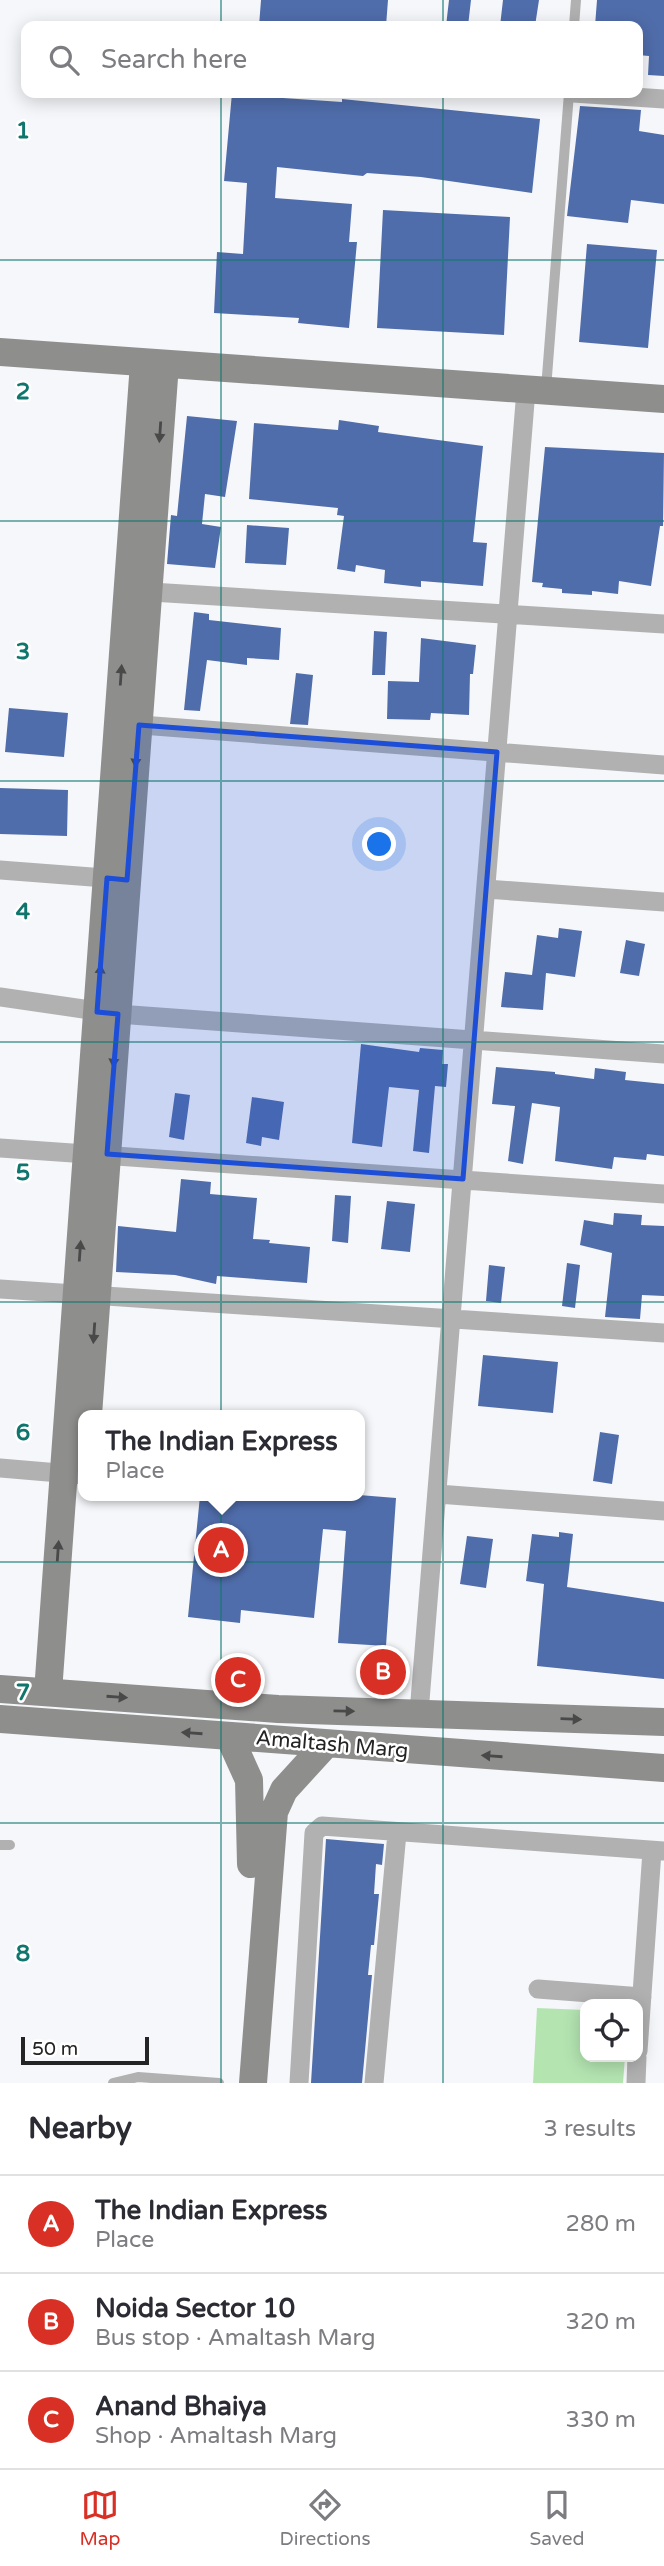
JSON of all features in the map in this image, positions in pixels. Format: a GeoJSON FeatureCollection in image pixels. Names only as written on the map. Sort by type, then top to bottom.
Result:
{"type":"FeatureCollection","features":[{"type":"Feature","properties":{"kind":"street"},"geometry":{"type":"LineString","coordinates":[[643,98],[664,99]]}},
{"type":"Feature","properties":{"kind":"street"},"geometry":{"type":"LineString","coordinates":[[0,352],[664,399]]}},
{"type":"Feature","properties":{"kind":"street"},"geometry":{"type":"LineString","coordinates":[[81,1410],[155,363]]}},
{"type":"Feature","properties":{"kind":"street"},"geometry":{"type":"LineString","coordinates":[[419,1713],[508,614],[536,390]]}},
{"type":"Feature","properties":{"kind":"street"},"geometry":{"type":"LineString","coordinates":[[138,591],[664,624]]}},
{"type":"Feature","properties":{"kind":"street"},"geometry":{"type":"LineString","coordinates":[[128,724],[664,765]]}},
{"type":"Feature","properties":{"kind":"street"},"geometry":{"type":"LineString","coordinates":[[0,870],[117,879]]}},
{"type":"Feature","properties":{"kind":"street"},"geometry":{"type":"LineString","coordinates":[[486,889],[664,902]]}},
{"type":"Feature","properties":{"kind":"street"},"geometry":{"type":"LineString","coordinates":[[0,997],[107,1013],[664,1054]]}},
{"type":"Feature","properties":{"kind":"street"},"geometry":{"type":"LineString","coordinates":[[0,1148],[664,1194]]}},
{"type":"Feature","properties":{"kind":"street"},"geometry":{"type":"LineString","coordinates":[[0,1289],[664,1333]]}},
{"type":"Feature","properties":{"kind":"street"},"geometry":{"type":"LineString","coordinates":[[87,1295],[88,1410]]}},
{"type":"Feature","properties":{"kind":"street"},"geometry":{"type":"LineString","coordinates":[[58,1693],[78,1460]]}},
{"type":"Feature","properties":{"kind":"street"},"geometry":{"type":"LineString","coordinates":[[0,1468],[77,1478]]}},
{"type":"Feature","properties":{"kind":"street"},"geometry":{"type":"LineString","coordinates":[[438,1494],[664,1511]]}},
{"type":"Feature","properties":{"kind":"street","name":"Amaltash Marg"},"geometry":{"type":"LineString","coordinates":[[0,1689],[278,1709],[664,1723]]}},
{"type":"Feature","properties":{"kind":"street","name":"Amaltash Marg"},"geometry":{"type":"LineString","coordinates":[[0,1719],[660,1773]]}},
{"type":"Feature","properties":{"kind":"street"},"geometry":{"type":"LineString","coordinates":[[229,1736],[251,1790],[253,2083]]}},
{"type":"Feature","properties":{"kind":"street"},"geometry":{"type":"LineString","coordinates":[[251,1790],[267,1802],[280,1795],[326,1744]]}},
{"type":"Feature","properties":{"kind":"street"},"geometry":{"type":"LineString","coordinates":[[238,2083],[269,1845],[274,1812],[280,1795]]}},
{"type":"Feature","properties":{"kind":"street"},"geometry":{"type":"LineString","coordinates":[[299,2083],[314,1833],[322,1826],[658,1851],[642,1997],[537,1989]]}},
{"type":"Feature","properties":{"kind":"street"},"geometry":{"type":"LineString","coordinates":[[374,2083],[397,1833]]}},
{"type":"Feature","properties":{"kind":"street"},"geometry":{"type":"LineString","coordinates":[[636,2083],[637,2062]]}},
{"type":"Feature","properties":{"kind":"lane"},"geometry":{"type":"LineString","coordinates":[[574,21],[576,0]]}},
{"type":"Feature","properties":{"kind":"lane"},"geometry":{"type":"LineString","coordinates":[[536,390],[570,98]]}},
{"type":"Feature","properties":{"kind":"lane"},"geometry":{"type":"LineString","coordinates":[[113,2083],[138,2077],[219,2083]]}},
{"type":"Feature","properties":{"kind":"highlighted area"},"geometry":{"type":"Polygon","coordinates":[[[139,725],[497,752],[463,1179],[107,1154],[118,1014],[97,1012],[107,878],[127,880],[139,725]]]}},
{"type":"Feature","properties":{"kind":"green space"},"geometry":{"type":"Polygon","coordinates":[[[537,2008],[580,2010],[580,2062],[625,2062],[623,2083],[533,2083],[537,2008]]]}},
{"type":"Feature","properties":{"kind":"building"},"geometry":{"type":"Polygon","coordinates":[[[261,0],[388,0],[386,21],[259,21],[261,0]]]}},
{"type":"Feature","properties":{"kind":"building"},"geometry":{"type":"Polygon","coordinates":[[[449,0],[471,0],[469,21],[447,21],[449,0]]]}},
{"type":"Feature","properties":{"kind":"building"},"geometry":{"type":"Polygon","coordinates":[[[503,0],[539,0],[536,21],[501,21],[503,0]]]}},
{"type":"Feature","properties":{"kind":"building"},"geometry":{"type":"Polygon","coordinates":[[[597,0],[664,0],[664,76],[648,75],[649,56],[643,55],[643,21],[595,21],[597,0]]]}},
{"type":"Feature","properties":{"kind":"building"},"geometry":{"type":"Polygon","coordinates":[[[232,98],[342,102],[342,99],[540,119],[532,193],[421,177],[367,173],[363,176],[277,167],[275,198],[352,204],[349,242],[357,242],[349,328],[298,323],[299,318],[214,313],[217,252],[243,254],[247,183],[224,181],[232,98]]]}},
{"type":"Feature","properties":{"kind":"building"},"geometry":{"type":"Polygon","coordinates":[[[580,106],[641,110],[639,131],[664,135],[664,204],[631,200],[628,223],[567,216],[580,106]]]}},
{"type":"Feature","properties":{"kind":"building"},"geometry":{"type":"Polygon","coordinates":[[[383,210],[510,217],[504,335],[377,328],[383,210]]]}},
{"type":"Feature","properties":{"kind":"building"},"geometry":{"type":"Polygon","coordinates":[[[587,244],[657,250],[648,348],[579,342],[587,244]]]}},
{"type":"Feature","properties":{"kind":"building"},"geometry":{"type":"Polygon","coordinates":[[[187,416],[237,421],[225,497],[205,494],[202,524],[221,527],[215,568],[167,564],[171,515],[177,516],[187,416]]]}},
{"type":"Feature","properties":{"kind":"building"},"geometry":{"type":"Polygon","coordinates":[[[339,420],[379,426],[378,432],[483,446],[473,542],[487,543],[483,586],[421,581],[421,587],[384,583],[385,570],[356,565],[355,572],[337,569],[344,516],[337,515],[338,508],[249,499],[254,423],[338,430],[339,420]]]}},
{"type":"Feature","properties":{"kind":"building"},"geometry":{"type":"Polygon","coordinates":[[[545,447],[664,453],[663,526],[660,526],[651,586],[619,581],[618,594],[592,591],[592,595],[562,593],[562,589],[542,587],[543,583],[532,582],[545,447]]]}},
{"type":"Feature","properties":{"kind":"building"},"geometry":{"type":"Polygon","coordinates":[[[247,525],[289,528],[286,565],[245,563],[247,525]]]}},
{"type":"Feature","properties":{"kind":"building"},"geometry":{"type":"Polygon","coordinates":[[[194,612],[209,614],[209,620],[281,628],[279,660],[247,658],[247,665],[207,660],[200,711],[184,710],[194,612]]]}},
{"type":"Feature","properties":{"kind":"building"},"geometry":{"type":"Polygon","coordinates":[[[374,631],[387,632],[385,675],[372,675],[374,631]]]}},
{"type":"Feature","properties":{"kind":"building"},"geometry":{"type":"Polygon","coordinates":[[[421,638],[476,645],[473,674],[470,674],[469,715],[431,713],[430,720],[387,719],[388,681],[419,682],[421,638]]]}},
{"type":"Feature","properties":{"kind":"building"},"geometry":{"type":"Polygon","coordinates":[[[296,673],[313,675],[308,725],[290,724],[296,673]]]}},
{"type":"Feature","properties":{"kind":"building"},"geometry":{"type":"Polygon","coordinates":[[[9,708],[68,713],[64,757],[5,752],[9,708]]]}},
{"type":"Feature","properties":{"kind":"building"},"geometry":{"type":"Polygon","coordinates":[[[0,788],[68,790],[67,836],[0,834],[0,788]]]}},
{"type":"Feature","properties":{"kind":"building"},"geometry":{"type":"Polygon","coordinates":[[[559,928],[582,931],[575,977],[546,973],[543,1010],[501,1007],[505,972],[532,975],[537,935],[558,938],[559,928]]]}},
{"type":"Feature","properties":{"kind":"building"},"geometry":{"type":"Polygon","coordinates":[[[626,940],[645,944],[639,976],[620,973],[626,940]]]}},
{"type":"Feature","properties":{"kind":"building"},"geometry":{"type":"Polygon","coordinates":[[[361,1044],[419,1052],[420,1048],[443,1050],[442,1064],[448,1064],[446,1087],[435,1086],[429,1153],[413,1151],[419,1090],[389,1087],[382,1147],[352,1143],[361,1044]]]}},
{"type":"Feature","properties":{"kind":"building"},"geometry":{"type":"Polygon","coordinates":[[[496,1067],[555,1072],[594,1079],[595,1068],[626,1072],[625,1080],[664,1084],[664,1156],[647,1154],[646,1160],[614,1157],[612,1169],[555,1161],[560,1107],[532,1103],[523,1164],[508,1161],[515,1106],[492,1104],[496,1067]]]}},
{"type":"Feature","properties":{"kind":"building"},"geometry":{"type":"Polygon","coordinates":[[[175,1093],[190,1095],[184,1140],[169,1137],[175,1093]]]}},
{"type":"Feature","properties":{"kind":"building"},"geometry":{"type":"Polygon","coordinates":[[[252,1097],[284,1102],[279,1140],[262,1137],[261,1146],[246,1143],[252,1097]]]}},
{"type":"Feature","properties":{"kind":"building"},"geometry":{"type":"Polygon","coordinates":[[[181,1179],[211,1182],[210,1194],[257,1198],[253,1239],[310,1247],[307,1283],[217,1276],[216,1284],[175,1275],[116,1272],[118,1226],[176,1232],[181,1179]]]}},
{"type":"Feature","properties":{"kind":"building"},"geometry":{"type":"Polygon","coordinates":[[[335,1195],[351,1196],[348,1243],[332,1241],[335,1195]]]}},
{"type":"Feature","properties":{"kind":"building"},"geometry":{"type":"Polygon","coordinates":[[[387,1201],[415,1204],[410,1252],[381,1249],[387,1201]]]}},
{"type":"Feature","properties":{"kind":"building"},"geometry":{"type":"Polygon","coordinates":[[[614,1213],[642,1215],[641,1225],[664,1226],[664,1296],[642,1295],[640,1319],[605,1317],[612,1253],[580,1245],[584,1220],[613,1225],[614,1213]]]}},
{"type":"Feature","properties":{"kind":"building"},"geometry":{"type":"Polygon","coordinates":[[[567,1263],[580,1265],[575,1308],[562,1306],[567,1263]]]}},
{"type":"Feature","properties":{"kind":"building"},"geometry":{"type":"Polygon","coordinates":[[[489,1265],[505,1267],[501,1303],[486,1301],[489,1265]]]}},
{"type":"Feature","properties":{"kind":"building"},"geometry":{"type":"Polygon","coordinates":[[[483,1355],[558,1362],[553,1413],[478,1406],[483,1355]]]}},
{"type":"Feature","properties":{"kind":"building"},"geometry":{"type":"Polygon","coordinates":[[[600,1432],[619,1435],[612,1484],[593,1481],[600,1432]]]}},
{"type":"Feature","properties":{"kind":"building"},"geometry":{"type":"Polygon","coordinates":[[[365,1495],[396,1498],[386,1646],[338,1643],[346,1531],[323,1529],[314,1618],[241,1610],[240,1623],[188,1617],[200,1501],[365,1501],[365,1495]]]}},
{"type":"Feature","properties":{"kind":"building"},"geometry":{"type":"Polygon","coordinates":[[[559,1532],[573,1534],[567,1587],[664,1602],[664,1679],[537,1666],[544,1584],[526,1581],[532,1534],[559,1537],[559,1532]]]}},
{"type":"Feature","properties":{"kind":"building"},"geometry":{"type":"Polygon","coordinates":[[[467,1536],[493,1539],[486,1588],[460,1584],[467,1536]]]}},
{"type":"Feature","properties":{"kind":"building"},"geometry":{"type":"Polygon","coordinates":[[[326,1839],[384,1844],[382,1865],[376,1864],[374,1894],[379,1894],[368,1975],[372,1975],[362,2083],[311,2083],[326,1839]]]}},
{"type":"Feature","properties":{"kind":"place","name":"The Indian Express"},"geometry":{"type":"Point","coordinates":[221,1550]}},
{"type":"Feature","properties":{"kind":"place","name":"Noida Sector 10"},"geometry":{"type":"Point","coordinates":[383,1672]}},
{"type":"Feature","properties":{"kind":"place","name":"Anand Bhaiya"},"geometry":{"type":"Point","coordinates":[238,1680]}}]}
